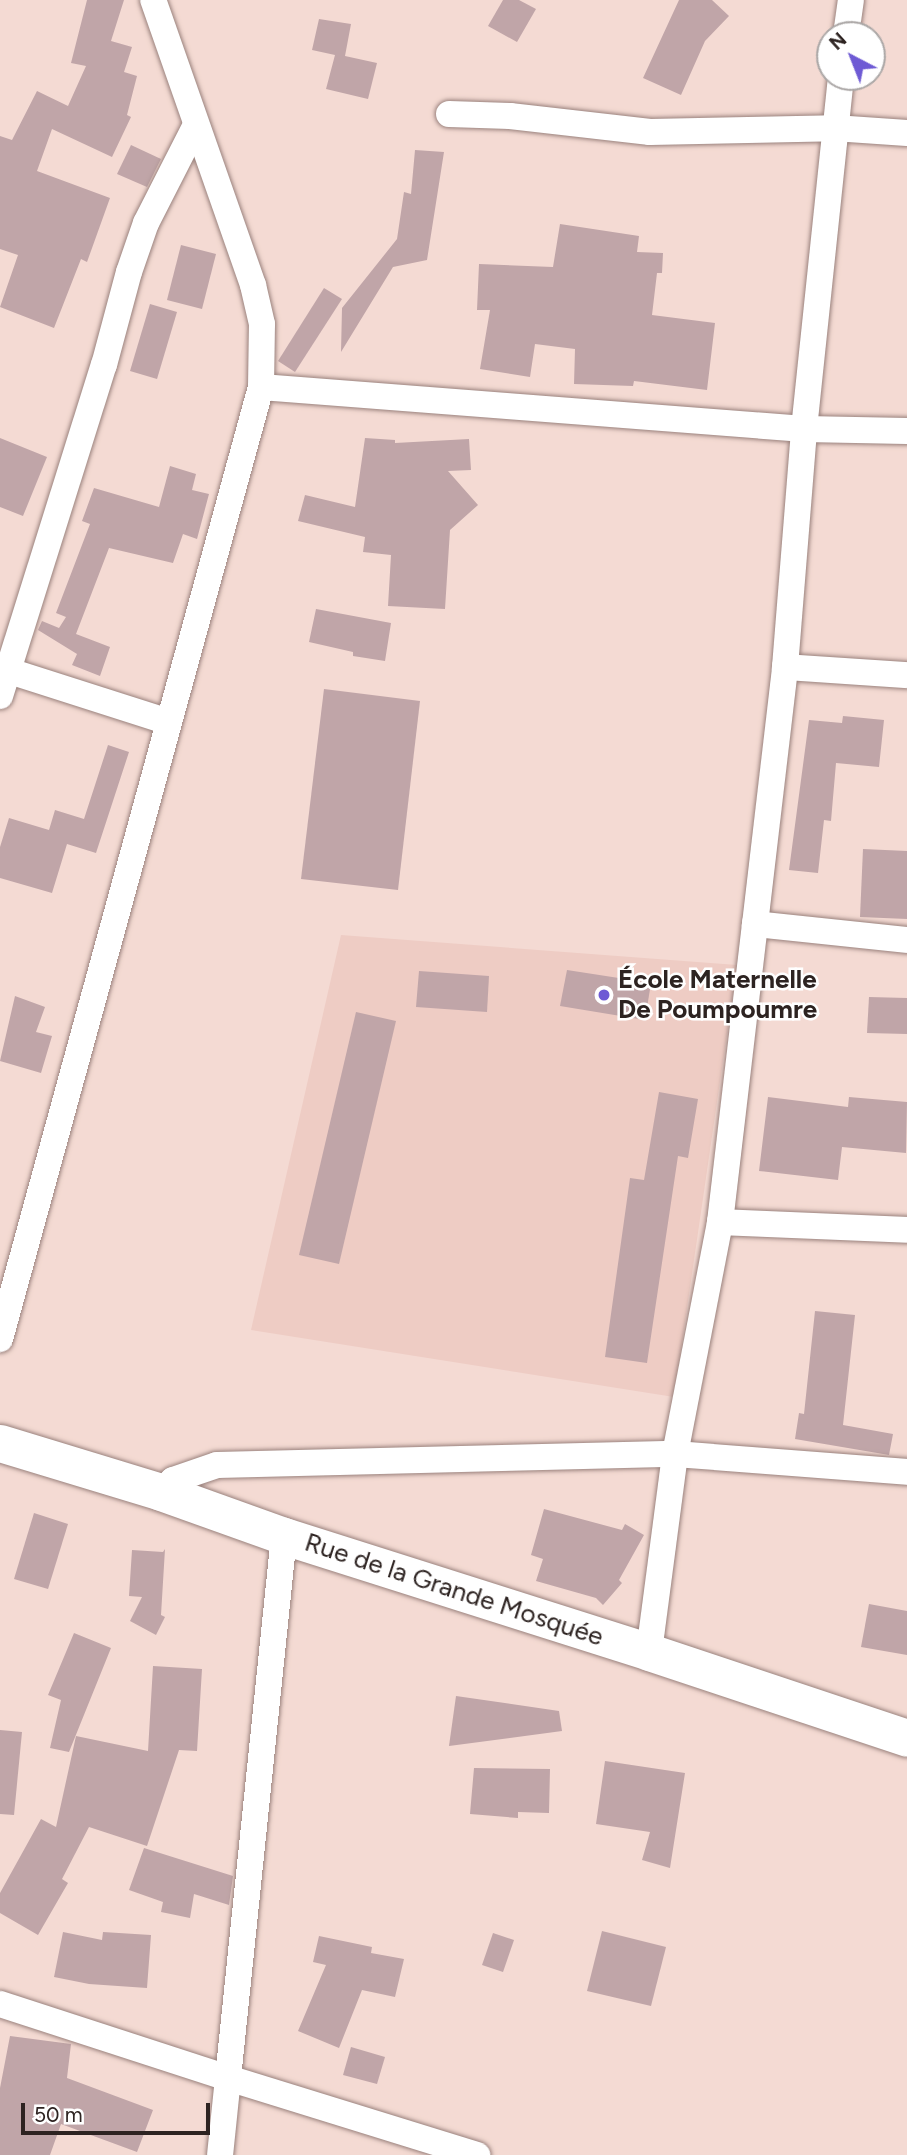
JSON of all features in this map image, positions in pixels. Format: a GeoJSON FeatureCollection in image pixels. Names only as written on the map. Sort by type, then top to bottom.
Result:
{"type":"FeatureCollection","features":[{"type":"Feature","properties":{"kind":"street"},"geometry":{"type":"LineString","coordinates":[[0,1339],[261,387],[262,324],[245,261],[153,0]]}},
{"type":"Feature","properties":{"kind":"street"},"geometry":{"type":"LineString","coordinates":[[848,21],[851,0]]}},
{"type":"Feature","properties":{"kind":"street"},"geometry":{"type":"LineString","coordinates":[[649,1652],[675,1454],[720,1222],[785,667],[804,429],[839,91]]}},
{"type":"Feature","properties":{"kind":"street"},"geometry":{"type":"LineString","coordinates":[[449,114],[510,116],[650,132],[834,128],[907,134]]}},
{"type":"Feature","properties":{"kind":"street"},"geometry":{"type":"LineString","coordinates":[[169,722],[3,679],[104,365],[129,272],[146,223],[196,125]]}},
{"type":"Feature","properties":{"kind":"street"},"geometry":{"type":"LineString","coordinates":[[261,387],[804,429],[907,431]]}},
{"type":"Feature","properties":{"kind":"street"},"geometry":{"type":"LineString","coordinates":[[785,667],[907,676]]}},
{"type":"Feature","properties":{"kind":"street"},"geometry":{"type":"LineString","coordinates":[[755,923],[907,940]]}},
{"type":"Feature","properties":{"kind":"street"},"geometry":{"type":"LineString","coordinates":[[720,1222],[907,1230]]}},
{"type":"Feature","properties":{"kind":"street","name":"Rue de la Grande Mosquée"},"geometry":{"type":"LineString","coordinates":[[0,1443],[160,1492],[285,1536],[649,1652],[907,1738]]}},
{"type":"Feature","properties":{"kind":"street"},"geometry":{"type":"LineString","coordinates":[[160,1492],[173,1480],[216,1465],[675,1454],[907,1472]]}},
{"type":"Feature","properties":{"kind":"street"},"geometry":{"type":"LineString","coordinates":[[220,2155],[285,1536]]}},
{"type":"Feature","properties":{"kind":"street"},"geometry":{"type":"LineString","coordinates":[[0,2004],[477,2155]]}},
{"type":"Feature","properties":{"kind":"shaded area"},"geometry":{"type":"Polygon","coordinates":[[[341,935],[737,965],[674,1397],[251,1330],[341,935]]]}},
{"type":"Feature","properties":{"kind":"building"},"geometry":{"type":"Polygon","coordinates":[[[87,0],[124,0],[111,41],[132,47],[124,72],[137,76],[127,115],[131,117],[112,157],[52,129],[37,171],[110,198],[87,262],[81,259],[54,328],[0,307],[18,255],[0,249],[0,136],[12,140],[37,91],[68,106],[86,66],[71,63],[87,0]]]}},
{"type":"Feature","properties":{"kind":"building"},"geometry":{"type":"Polygon","coordinates":[[[503,0],[519,0],[536,9],[517,42],[488,26],[503,0]]]}},
{"type":"Feature","properties":{"kind":"building"},"geometry":{"type":"Polygon","coordinates":[[[679,0],[712,0],[729,16],[705,41],[681,95],[643,78],[679,0]]]}},
{"type":"Feature","properties":{"kind":"building"},"geometry":{"type":"Polygon","coordinates":[[[319,19],[351,24],[345,56],[377,63],[368,99],[326,89],[335,55],[312,50],[319,19]]]}},
{"type":"Feature","properties":{"kind":"building"},"geometry":{"type":"Polygon","coordinates":[[[131,145],[161,159],[147,187],[117,174],[131,145]]]}},
{"type":"Feature","properties":{"kind":"building"},"geometry":{"type":"Polygon","coordinates":[[[415,150],[444,152],[427,260],[393,267],[341,352],[342,308],[397,239],[404,192],[411,194],[415,150]]]}},
{"type":"Feature","properties":{"kind":"building"},"geometry":{"type":"Polygon","coordinates":[[[560,224],[639,236],[637,252],[663,253],[662,273],[657,273],[652,315],[715,323],[707,390],[634,381],[633,386],[574,384],[575,349],[535,344],[530,377],[480,369],[490,310],[477,310],[479,264],[553,267],[560,224]]]}},
{"type":"Feature","properties":{"kind":"building"},"geometry":{"type":"Polygon","coordinates":[[[181,245],[216,254],[202,309],[167,300],[181,245]]]}},
{"type":"Feature","properties":{"kind":"building"},"geometry":{"type":"Polygon","coordinates":[[[324,288],[342,299],[295,372],[278,361],[324,288]]]}},
{"type":"Feature","properties":{"kind":"building"},"geometry":{"type":"Polygon","coordinates":[[[150,304],[177,312],[157,379],[130,371],[150,304]]]}},
{"type":"Feature","properties":{"kind":"building"},"geometry":{"type":"Polygon","coordinates":[[[0,438],[47,457],[23,516],[0,507],[0,438]]]}},
{"type":"Feature","properties":{"kind":"building"},"geometry":{"type":"Polygon","coordinates":[[[365,438],[395,440],[395,443],[469,439],[471,470],[448,471],[478,505],[450,530],[445,609],[388,606],[391,555],[363,552],[365,537],[298,521],[305,495],[355,507],[365,438]]]}},
{"type":"Feature","properties":{"kind":"building"},"geometry":{"type":"Polygon","coordinates":[[[170,466],[196,474],[192,490],[209,494],[197,539],[183,534],[173,563],[109,548],[76,634],[110,647],[100,676],[72,665],[77,654],[38,630],[42,621],[59,628],[66,617],[56,613],[90,524],[82,521],[94,488],[159,507],[170,466]]]}},
{"type":"Feature","properties":{"kind":"building"},"geometry":{"type":"Polygon","coordinates":[[[316,609],[391,623],[385,661],[353,656],[353,652],[309,642],[316,609]]]}},
{"type":"Feature","properties":{"kind":"building"},"geometry":{"type":"Polygon","coordinates":[[[324,689],[420,701],[398,890],[301,879],[324,689]]]}},
{"type":"Feature","properties":{"kind":"building"},"geometry":{"type":"Polygon","coordinates":[[[843,716],[884,720],[879,767],[836,763],[831,821],[824,820],[818,873],[789,870],[809,720],[842,723],[843,716]]]}},
{"type":"Feature","properties":{"kind":"building"},"geometry":{"type":"Polygon","coordinates":[[[108,745],[129,752],[96,853],[67,844],[52,893],[0,878],[0,847],[9,818],[49,830],[55,810],[84,819],[108,745]]]}},
{"type":"Feature","properties":{"kind":"building"},"geometry":{"type":"Polygon","coordinates":[[[863,849],[907,851],[907,919],[860,917],[863,849]]]}},
{"type":"Feature","properties":{"kind":"building"},"geometry":{"type":"Polygon","coordinates":[[[567,970],[651,983],[645,1020],[560,1006],[567,970]]]}},
{"type":"Feature","properties":{"kind":"building"},"geometry":{"type":"Polygon","coordinates":[[[419,971],[489,976],[487,1012],[416,1007],[419,971]]]}},
{"type":"Feature","properties":{"kind":"building"},"geometry":{"type":"Polygon","coordinates":[[[15,996],[45,1007],[36,1032],[52,1036],[41,1073],[0,1061],[15,996]]]}},
{"type":"Feature","properties":{"kind":"building"},"geometry":{"type":"Polygon","coordinates":[[[869,997],[907,998],[907,1034],[867,1033],[869,997]]]}},
{"type":"Feature","properties":{"kind":"building"},"geometry":{"type":"Polygon","coordinates":[[[356,1012],[396,1021],[339,1264],[299,1255],[356,1012]]]}},
{"type":"Feature","properties":{"kind":"building"},"geometry":{"type":"Polygon","coordinates":[[[659,1092],[698,1099],[688,1158],[678,1156],[647,1363],[605,1357],[630,1178],[644,1180],[659,1092]]]}},
{"type":"Feature","properties":{"kind":"building"},"geometry":{"type":"Polygon","coordinates":[[[768,1097],[848,1107],[849,1097],[907,1102],[906,1153],[842,1147],[838,1180],[759,1171],[768,1097]]]}},
{"type":"Feature","properties":{"kind":"building"},"geometry":{"type":"Polygon","coordinates":[[[815,1311],[855,1315],[843,1425],[893,1434],[889,1455],[795,1439],[799,1413],[804,1414],[815,1311]]]}},
{"type":"Feature","properties":{"kind":"building"},"geometry":{"type":"Polygon","coordinates":[[[544,1509],[622,1530],[625,1524],[644,1535],[619,1580],[622,1583],[603,1605],[596,1598],[536,1581],[543,1559],[531,1555],[544,1509]]]}},
{"type":"Feature","properties":{"kind":"building"},"geometry":{"type":"Polygon","coordinates":[[[34,1513],[68,1524],[48,1589],[14,1579],[34,1513]]]}},
{"type":"Feature","properties":{"kind":"building"},"geometry":{"type":"Polygon","coordinates":[[[165,1549],[161,1615],[165,1617],[156,1635],[130,1621],[142,1597],[129,1596],[132,1550],[163,1552],[165,1549]]]}},
{"type":"Feature","properties":{"kind":"building"},"geometry":{"type":"Polygon","coordinates":[[[869,1604],[907,1611],[907,1655],[861,1647],[869,1604]]]}},
{"type":"Feature","properties":{"kind":"building"},"geometry":{"type":"Polygon","coordinates":[[[74,1633],[111,1648],[69,1752],[50,1748],[61,1700],[48,1695],[74,1633]]]}},
{"type":"Feature","properties":{"kind":"building"},"geometry":{"type":"Polygon","coordinates":[[[153,1666],[202,1669],[197,1751],[179,1750],[147,1846],[89,1827],[62,1879],[68,1883],[38,1935],[0,1913],[0,1893],[41,1819],[56,1827],[76,1736],[148,1751],[153,1666]]]}},
{"type":"Feature","properties":{"kind":"building"},"geometry":{"type":"Polygon","coordinates":[[[456,1696],[559,1711],[562,1731],[449,1746],[456,1696]]]}},
{"type":"Feature","properties":{"kind":"building"},"geometry":{"type":"Polygon","coordinates":[[[0,1730],[22,1732],[14,1815],[0,1814],[0,1730]]]}},
{"type":"Feature","properties":{"kind":"building"},"geometry":{"type":"Polygon","coordinates":[[[605,1761],[685,1773],[670,1868],[642,1860],[650,1832],[596,1824],[605,1761]]]}},
{"type":"Feature","properties":{"kind":"building"},"geometry":{"type":"Polygon","coordinates":[[[474,1768],[550,1769],[549,1813],[518,1812],[518,1818],[470,1814],[474,1768]]]}},
{"type":"Feature","properties":{"kind":"building"},"geometry":{"type":"Polygon","coordinates":[[[144,1848],[233,1876],[229,1905],[194,1894],[190,1918],[161,1912],[163,1902],[129,1890],[144,1848]]]}},
{"type":"Feature","properties":{"kind":"building"},"geometry":{"type":"Polygon","coordinates":[[[602,1931],[666,1947],[651,2006],[587,1991],[602,1931]]]}},
{"type":"Feature","properties":{"kind":"building"},"geometry":{"type":"Polygon","coordinates":[[[63,1932],[102,1940],[103,1932],[151,1935],[147,1988],[89,1984],[54,1977],[63,1932]]]}},
{"type":"Feature","properties":{"kind":"building"},"geometry":{"type":"Polygon","coordinates":[[[493,1933],[514,1940],[503,1972],[482,1965],[493,1933]]]}},
{"type":"Feature","properties":{"kind":"building"},"geometry":{"type":"Polygon","coordinates":[[[319,1936],[372,1947],[371,1953],[404,1959],[395,1997],[362,1990],[339,2048],[298,2031],[326,1965],[313,1962],[319,1936]]]}},
{"type":"Feature","properties":{"kind":"building"},"geometry":{"type":"Polygon","coordinates":[[[10,2036],[71,2044],[67,2078],[153,2110],[137,2152],[61,2124],[50,2155],[0,2155],[0,2088],[10,2036]]]}},
{"type":"Feature","properties":{"kind":"building"},"geometry":{"type":"Polygon","coordinates":[[[351,2047],[385,2057],[377,2084],[343,2075],[351,2047]]]}},
{"type":"Feature","properties":{"kind":"place","name":"École Maternelle De Poumpoumre"},"geometry":{"type":"Point","coordinates":[604,995]}}]}
